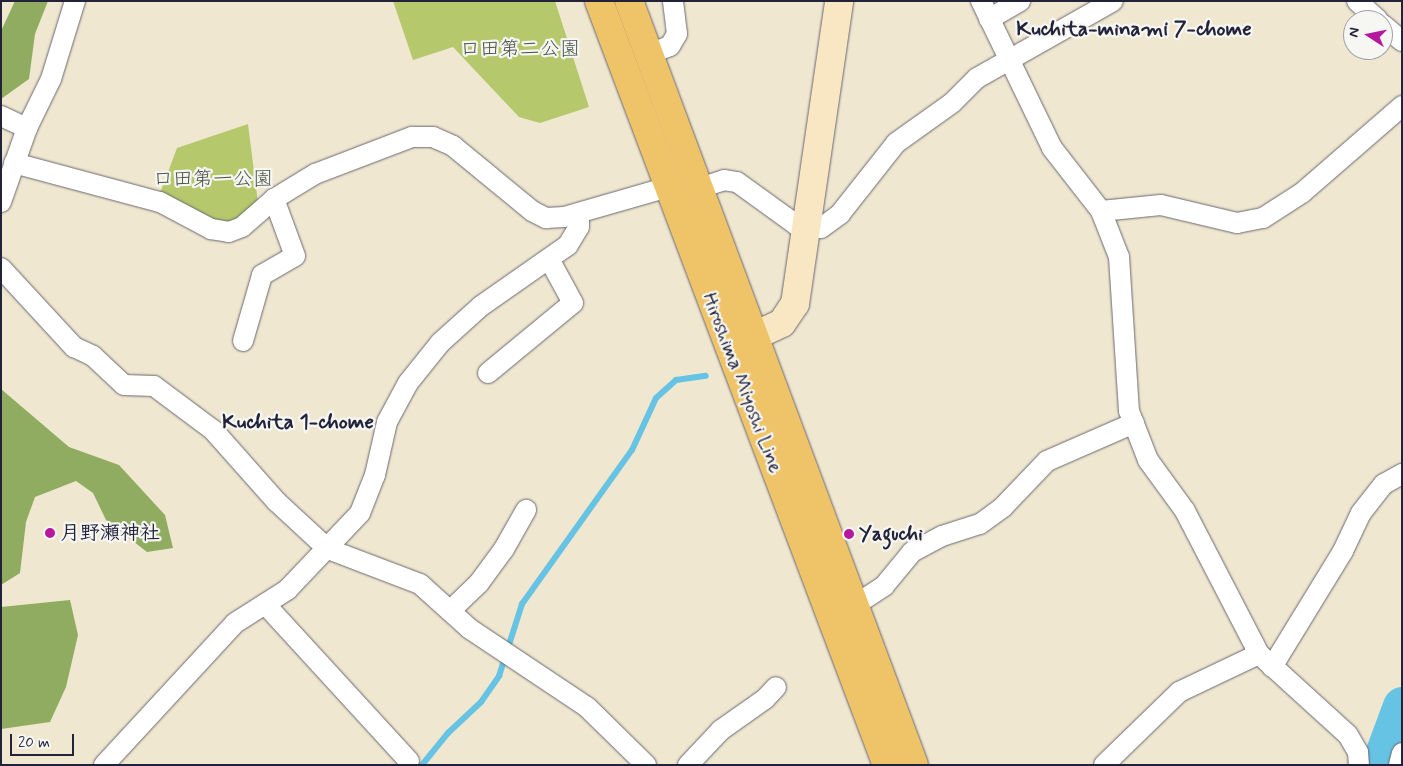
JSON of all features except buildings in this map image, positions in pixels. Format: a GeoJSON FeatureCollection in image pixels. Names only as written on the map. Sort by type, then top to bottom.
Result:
{"type":"FeatureCollection","features":[{"type":"Feature","properties":{"kind":"main road","name":"Hiroshima Miyoshi Line"},"geometry":{"type":"LineString","coordinates":[[599,1],[887,765]]}},
{"type":"Feature","properties":{"kind":"main road","name":"Hiroshima Miyoshi Line"},"geometry":{"type":"LineString","coordinates":[[629,1],[914,765]]}},
{"type":"Feature","properties":{"kind":"street"},"geometry":{"type":"LineString","coordinates":[[1,202],[27,128],[51,79],[75,1]]}},
{"type":"Feature","properties":{"kind":"street"},"geometry":{"type":"LineString","coordinates":[[649,54],[670,46],[677,34],[673,1]]}},
{"type":"Feature","properties":{"kind":"street"},"geometry":{"type":"LineString","coordinates":[[729,348],[782,323],[794,304],[839,1]]}},
{"type":"Feature","properties":{"kind":"street"},"geometry":{"type":"LineString","coordinates":[[1020,1],[985,10],[1008,63],[1052,148],[1101,211],[1119,257],[1129,411],[1148,460],[1184,511],[1266,660],[1348,735],[1358,752],[1359,765]]}},
{"type":"Feature","properties":{"kind":"street"},"geometry":{"type":"LineString","coordinates":[[700,188],[724,180],[737,182],[805,229],[821,228],[840,214],[896,143],[952,103],[977,78],[1008,63],[1113,1]]}},
{"type":"Feature","properties":{"kind":"street"},"geometry":{"type":"LineString","coordinates":[[1357,1],[1367,10]]}},
{"type":"Feature","properties":{"kind":"street"},"geometry":{"type":"LineString","coordinates":[[1101,211],[1161,204],[1237,224],[1263,218],[1302,193],[1402,106]]}},
{"type":"Feature","properties":{"kind":"street"},"geometry":{"type":"LineString","coordinates":[[1,116],[27,128]]}},
{"type":"Feature","properties":{"kind":"street"},"geometry":{"type":"LineString","coordinates":[[14,163],[160,202],[211,229],[229,232],[242,227],[274,199],[315,174],[350,158],[412,137],[432,137],[453,146],[532,211],[546,218],[578,213],[668,187]]}},
{"type":"Feature","properties":{"kind":"street"},"geometry":{"type":"LineString","coordinates":[[243,341],[262,275],[295,256],[274,199]]}},
{"type":"Feature","properties":{"kind":"street"},"geometry":{"type":"LineString","coordinates":[[104,765],[235,623],[287,590],[328,549],[360,513],[375,474],[387,422],[408,383],[440,343],[481,306],[568,245],[579,228],[578,213]]}},
{"type":"Feature","properties":{"kind":"street"},"geometry":{"type":"LineString","coordinates":[[488,373],[573,302],[549,259]]}},
{"type":"Feature","properties":{"kind":"street"},"geometry":{"type":"LineString","coordinates":[[1,268],[74,347],[93,356],[124,385],[154,386],[213,430],[277,502],[328,549],[420,584],[450,611],[540,678],[587,707],[646,765]]}},
{"type":"Feature","properties":{"kind":"street"},"geometry":{"type":"LineString","coordinates":[[855,605],[884,586],[912,552],[942,536],[980,524],[1003,507],[1047,461],[1134,423]]}},
{"type":"Feature","properties":{"kind":"street"},"geometry":{"type":"LineString","coordinates":[[1104,765],[1180,692],[1266,660],[1342,551],[1361,513],[1384,484],[1402,474]]}},
{"type":"Feature","properties":{"kind":"street"},"geometry":{"type":"LineString","coordinates":[[450,611],[479,583],[526,510]]}},
{"type":"Feature","properties":{"kind":"street"},"geometry":{"type":"LineString","coordinates":[[265,604],[409,761]]}},
{"type":"Feature","properties":{"kind":"street"},"geometry":{"type":"LineString","coordinates":[[688,765],[721,730],[765,699],[776,687]]}},
{"type":"Feature","properties":{"kind":"street"},"geometry":{"type":"LineString","coordinates":[[1399,765],[1402,753]]}},
{"type":"Feature","properties":{"kind":"green space"},"geometry":{"type":"Polygon","coordinates":[[[15,1],[48,1],[35,34],[29,79],[1,99],[1,31],[15,1]]]}},
{"type":"Feature","properties":{"kind":"green space","name":"口田第二公園"},"geometry":{"type":"Polygon","coordinates":[[[393,1],[555,1],[589,107],[540,123],[519,117],[453,47],[413,60],[393,1]]]}},
{"type":"Feature","properties":{"kind":"green space","name":"口田第一公園"},"geometry":{"type":"Polygon","coordinates":[[[248,124],[258,203],[232,223],[214,225],[159,196],[177,148],[248,124]]]}},
{"type":"Feature","properties":{"kind":"green space"},"geometry":{"type":"Polygon","coordinates":[[[1,389],[69,447],[119,465],[165,515],[173,548],[147,552],[106,520],[93,493],[76,481],[35,497],[26,522],[20,573],[1,585],[1,389]]]}},
{"type":"Feature","properties":{"kind":"green space"},"geometry":{"type":"Polygon","coordinates":[[[70,600],[78,635],[66,687],[50,722],[1,729],[1,607],[70,600]]]}},
{"type":"Feature","properties":{"kind":"waterway"},"geometry":{"type":"LineString","coordinates":[[422,765],[448,733],[481,702],[499,676],[522,604],[632,450],[656,398],[676,380],[706,376]]}},
{"type":"Feature","properties":{"kind":"waterway"},"geometry":{"type":"LineString","coordinates":[[1380,765],[1402,706]]}},
{"type":"Feature","properties":{"kind":"place","name":"月野瀬神社"},"geometry":{"type":"Point","coordinates":[50,533]}},
{"type":"Feature","properties":{"kind":"place","name":"Yaguchi"},"geometry":{"type":"Point","coordinates":[849,534]}},
{"type":"Feature","properties":{"kind":"district","name":"Kuchita-minami 7-chome"},"geometry":{"type":"Point","coordinates":[1134,29]}},
{"type":"Feature","properties":{"kind":"district","name":"Kuchita 1-chome"},"geometry":{"type":"Point","coordinates":[298,422]}}]}
